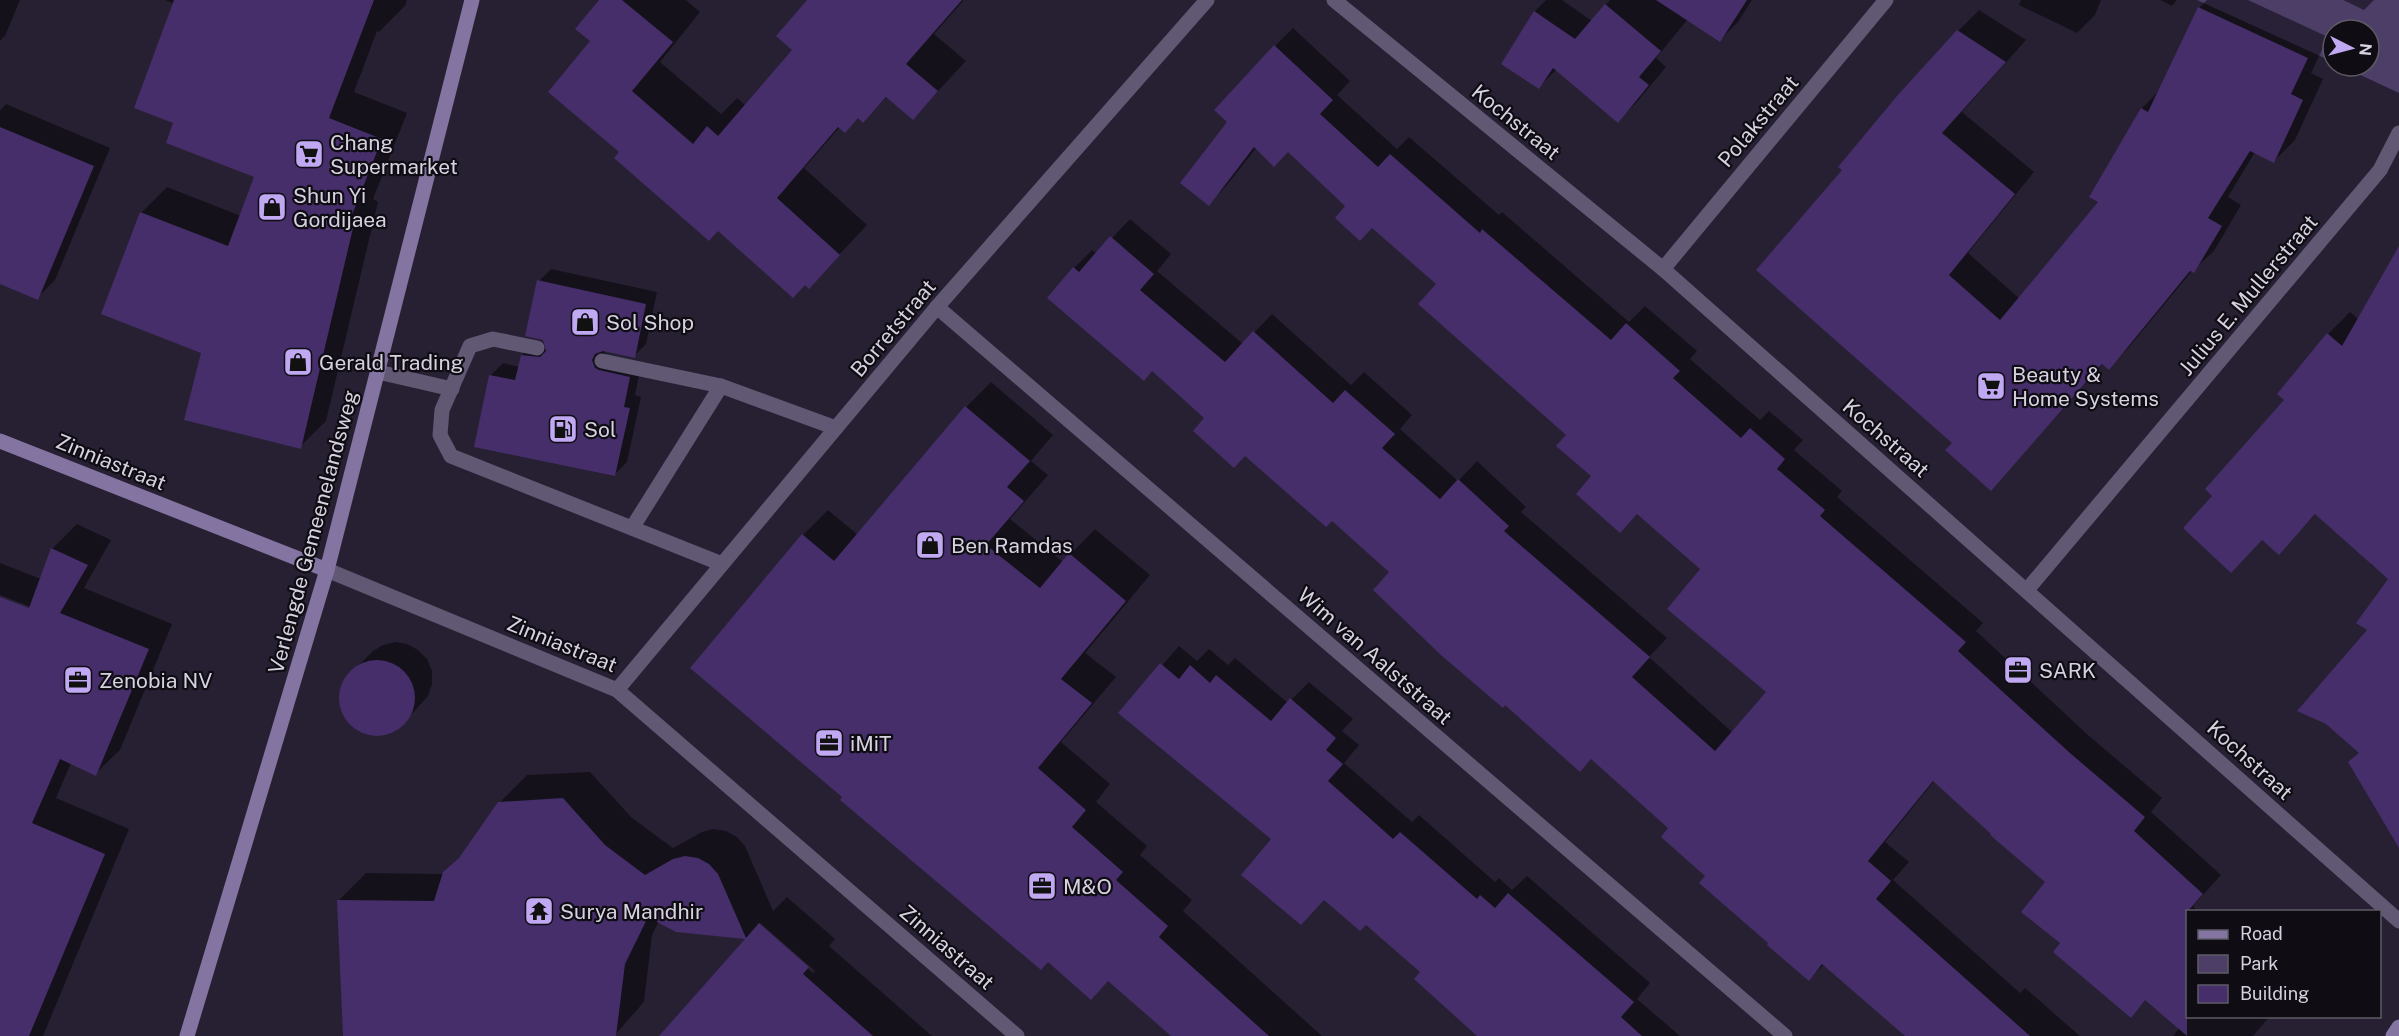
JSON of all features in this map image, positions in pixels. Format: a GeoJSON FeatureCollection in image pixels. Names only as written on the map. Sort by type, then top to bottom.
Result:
{"type":"FeatureCollection","features":[{"type":"Feature","properties":{"kind":"street","name":"Verlengde Gemeenelandsweg"},"geometry":{"type":"LineString","coordinates":[[187,1036],[327,570],[472,0]]}},
{"type":"Feature","properties":{"kind":"street","name":"Borretstraat"},"geometry":{"type":"LineString","coordinates":[[617,690],[937,307],[1207,0]]}},
{"type":"Feature","properties":{"kind":"street","name":"Kochstraat"},"geometry":{"type":"LineString","coordinates":[[1334,0],[1663,269],[2399,921]]}},
{"type":"Feature","properties":{"kind":"street","name":"Polakstraat"},"geometry":{"type":"LineString","coordinates":[[1663,269],[1886,0]]}},
{"type":"Feature","properties":{"kind":"street","name":"Julius E. Mullerstraat"},"geometry":{"type":"LineString","coordinates":[[2027,590],[2380,170],[2399,133]]}},
{"type":"Feature","properties":{"kind":"street","name":"Wim van Aalststraat"},"geometry":{"type":"LineString","coordinates":[[937,307],[1785,1036]]}},
{"type":"Feature","properties":{"kind":"street"},"geometry":{"type":"LineString","coordinates":[[537,348],[493,339],[470,346],[442,410],[440,435],[451,456],[722,564]]}},
{"type":"Feature","properties":{"kind":"street"},"geometry":{"type":"LineString","coordinates":[[602,361],[721,386],[836,428]]}},
{"type":"Feature","properties":{"kind":"street"},"geometry":{"type":"LineString","coordinates":[[378,372],[452,389]]}},
{"type":"Feature","properties":{"kind":"street"},"geometry":{"type":"LineString","coordinates":[[632,528],[721,386]]}},
{"type":"Feature","properties":{"kind":"street","name":"Zinniastraat"},"geometry":{"type":"LineString","coordinates":[[0,441],[327,570],[617,690],[1017,1036]]}},
{"type":"Feature","properties":{"kind":"street"},"geometry":{"type":"LineString","coordinates":[[2393,1036],[2399,1027]]}},
{"type":"Feature","properties":{"kind":"green space"},"geometry":{"type":"Polygon","coordinates":[[[2197,0],[2399,0],[2399,93],[2367,78],[2381,78],[2381,18],[2321,18],[2321,57],[2197,0]]]}},
{"type":"Feature","properties":{"kind":"building"},"geometry":{"type":"Polygon","coordinates":[[[174,0],[374,0],[329,118],[382,139],[348,225],[353,228],[301,449],[184,420],[201,353],[101,314],[140,212],[228,246],[254,177],[166,143],[173,123],[134,108],[174,0]]]}},
{"type":"Feature","properties":{"kind":"building"},"geometry":{"type":"Polygon","coordinates":[[[599,0],[622,0],[673,42],[632,91],[693,144],[707,126],[718,136],[792,50],[776,36],[807,0],[962,0],[906,64],[938,91],[913,120],[886,97],[863,123],[858,118],[845,133],[838,127],[777,198],[840,255],[809,289],[805,285],[793,298],[718,231],[709,241],[614,158],[619,152],[548,92],[590,41],[575,29],[599,0]]]}},
{"type":"Feature","properties":{"kind":"building"},"geometry":{"type":"Polygon","coordinates":[[[1656,0],[1747,0],[1720,42],[1656,0]]]}},
{"type":"Feature","properties":{"kind":"building"},"geometry":{"type":"Polygon","coordinates":[[[1605,4],[1661,51],[1639,77],[1649,85],[1618,123],[1553,68],[1539,89],[1501,64],[1534,11],[1575,39],[1605,4]]]}},
{"type":"Feature","properties":{"kind":"building"},"geometry":{"type":"Polygon","coordinates":[[[2198,7],[2308,58],[2291,94],[2303,100],[2274,163],[2250,151],[2208,218],[2222,226],[2194,273],[2190,271],[2109,370],[2102,364],[1991,491],[1945,450],[1952,443],[1756,270],[1842,170],[1838,167],[1897,96],[1957,30],[2006,62],[1942,133],[2015,194],[1949,275],[2000,320],[2098,202],[2089,197],[2141,108],[2148,112],[2198,7]]]}},
{"type":"Feature","properties":{"kind":"building"},"geometry":{"type":"Polygon","coordinates":[[[1274,45],[1333,100],[1320,114],[1378,167],[1390,154],[1480,233],[1482,229],[1611,340],[1626,323],[1680,371],[1673,378],[1741,438],[1750,428],[1785,459],[1777,469],[1825,510],[1820,516],[1966,642],[1958,651],[2070,753],[2145,817],[2134,831],[2203,894],[2189,910],[2186,910],[2187,1036],[2145,1000],[2131,1018],[2053,952],[2060,943],[2021,912],[2045,882],[1990,835],[1933,781],[1868,861],[1891,881],[1876,899],[2030,1036],[1905,1036],[1822,964],[1809,981],[1699,883],[1705,876],[1661,837],[1668,828],[1591,759],[1580,772],[1505,705],[1503,708],[1442,656],[1373,590],[1389,572],[1332,521],[1326,527],[1245,456],[1234,468],[1193,431],[1204,418],[1152,371],[1144,381],[1047,298],[1073,267],[1079,272],[1110,236],[1154,274],[1140,290],[1225,362],[1253,331],[1333,403],[1345,390],[1395,434],[1382,448],[1440,499],[1458,479],[1509,526],[1504,531],[1650,657],[1632,677],[1715,751],[1766,692],[1667,609],[1700,569],[1637,514],[1620,533],[1576,494],[1591,476],[1556,446],[1566,435],[1418,304],[1436,284],[1372,228],[1360,241],[1335,218],[1345,206],[1288,152],[1274,167],[1254,147],[1209,206],[1180,183],[1227,122],[1214,110],[1274,45]]]}},
{"type":"Feature","properties":{"kind":"building"},"geometry":{"type":"Polygon","coordinates":[[[0,127],[94,166],[38,300],[0,284],[0,127]]]}},
{"type":"Feature","properties":{"kind":"building"},"geometry":{"type":"Polygon","coordinates":[[[2399,246],[2399,848],[2348,762],[2359,753],[2326,724],[2297,711],[2367,630],[2356,623],[2388,579],[2315,514],[2279,555],[2262,540],[2231,573],[2183,528],[2212,496],[2205,489],[2284,400],[2277,394],[2327,333],[2342,346],[2399,246]]]}},
{"type":"Feature","properties":{"kind":"building"},"geometry":{"type":"Polygon","coordinates":[[[537,280],[646,304],[635,358],[603,351],[595,354],[592,360],[595,368],[599,370],[630,377],[624,407],[630,408],[615,476],[474,447],[489,375],[515,380],[521,355],[540,357],[546,351],[543,340],[525,336],[537,280]]]}},
{"type":"Feature","properties":{"kind":"building"},"geometry":{"type":"Polygon","coordinates":[[[965,406],[1030,461],[1007,487],[1024,501],[986,545],[1040,588],[1069,553],[1126,601],[1061,679],[1092,703],[1038,768],[1086,810],[1072,827],[1123,872],[1116,880],[1168,926],[1159,937],[1269,1036],[1171,1036],[1108,981],[1091,1000],[1048,962],[1041,970],[840,800],[842,797],[690,668],[802,534],[834,561],[965,406]]]}},
{"type":"Feature","properties":{"kind":"building"},"geometry":{"type":"Polygon","coordinates":[[[51,548],[88,565],[60,613],[149,649],[96,776],[60,759],[32,823],[105,854],[29,1036],[0,1036],[0,597],[29,608],[51,548]]]}},
{"type":"Feature","properties":{"kind":"building"},"geometry":{"type":"Polygon","coordinates":[[[377,660],[391,663],[404,671],[412,684],[415,698],[412,712],[404,725],[391,733],[377,736],[363,733],[350,725],[342,712],[339,698],[342,684],[350,671],[363,663],[377,660]]]}},
{"type":"Feature","properties":{"kind":"building"},"geometry":{"type":"Polygon","coordinates":[[[1160,663],[1179,679],[1190,665],[1210,683],[1216,675],[1271,721],[1290,698],[1336,738],[1326,750],[1343,764],[1328,781],[1393,839],[1400,832],[1477,899],[1480,895],[1495,908],[1508,893],[1634,1002],[1621,1017],[1642,1036],[1477,1036],[1414,979],[1420,972],[1366,925],[1360,931],[1324,900],[1301,925],[1241,875],[1271,839],[1118,713],[1160,663]]]}},
{"type":"Feature","properties":{"kind":"building"},"geometry":{"type":"Polygon","coordinates":[[[563,798],[605,845],[645,875],[673,859],[685,856],[698,858],[709,864],[718,874],[746,938],[759,923],[809,967],[803,974],[873,1036],[659,1036],[745,939],[676,932],[648,917],[625,964],[616,1036],[343,1036],[337,900],[434,901],[443,872],[459,858],[498,802],[563,798]]]}},
{"type":"Feature","properties":{"kind":"place","name":"Chang Supermarket"},"geometry":{"type":"Point","coordinates":[309,154]}},
{"type":"Feature","properties":{"kind":"place","name":"Shun Yi Gordijaea"},"geometry":{"type":"Point","coordinates":[272,207]}},
{"type":"Feature","properties":{"kind":"place","name":"Sol Shop"},"geometry":{"type":"Point","coordinates":[585,322]}},
{"type":"Feature","properties":{"kind":"place","name":"Gerald Trading"},"geometry":{"type":"Point","coordinates":[298,362]}},
{"type":"Feature","properties":{"kind":"place","name":"Beauty & Home Systems"},"geometry":{"type":"Point","coordinates":[1991,386]}},
{"type":"Feature","properties":{"kind":"place","name":"Sol"},"geometry":{"type":"Point","coordinates":[563,429]}},
{"type":"Feature","properties":{"kind":"place","name":"Ben Ramdas"},"geometry":{"type":"Point","coordinates":[930,545]}},
{"type":"Feature","properties":{"kind":"place","name":"SARK"},"geometry":{"type":"Point","coordinates":[2018,670]}},
{"type":"Feature","properties":{"kind":"place","name":"Zenobia NV"},"geometry":{"type":"Point","coordinates":[78,680]}},
{"type":"Feature","properties":{"kind":"place","name":"iMiT"},"geometry":{"type":"Point","coordinates":[829,743]}},
{"type":"Feature","properties":{"kind":"place","name":"M&O"},"geometry":{"type":"Point","coordinates":[1042,886]}},
{"type":"Feature","properties":{"kind":"place","name":"Surya Mandhir"},"geometry":{"type":"Point","coordinates":[539,911]}}]}
